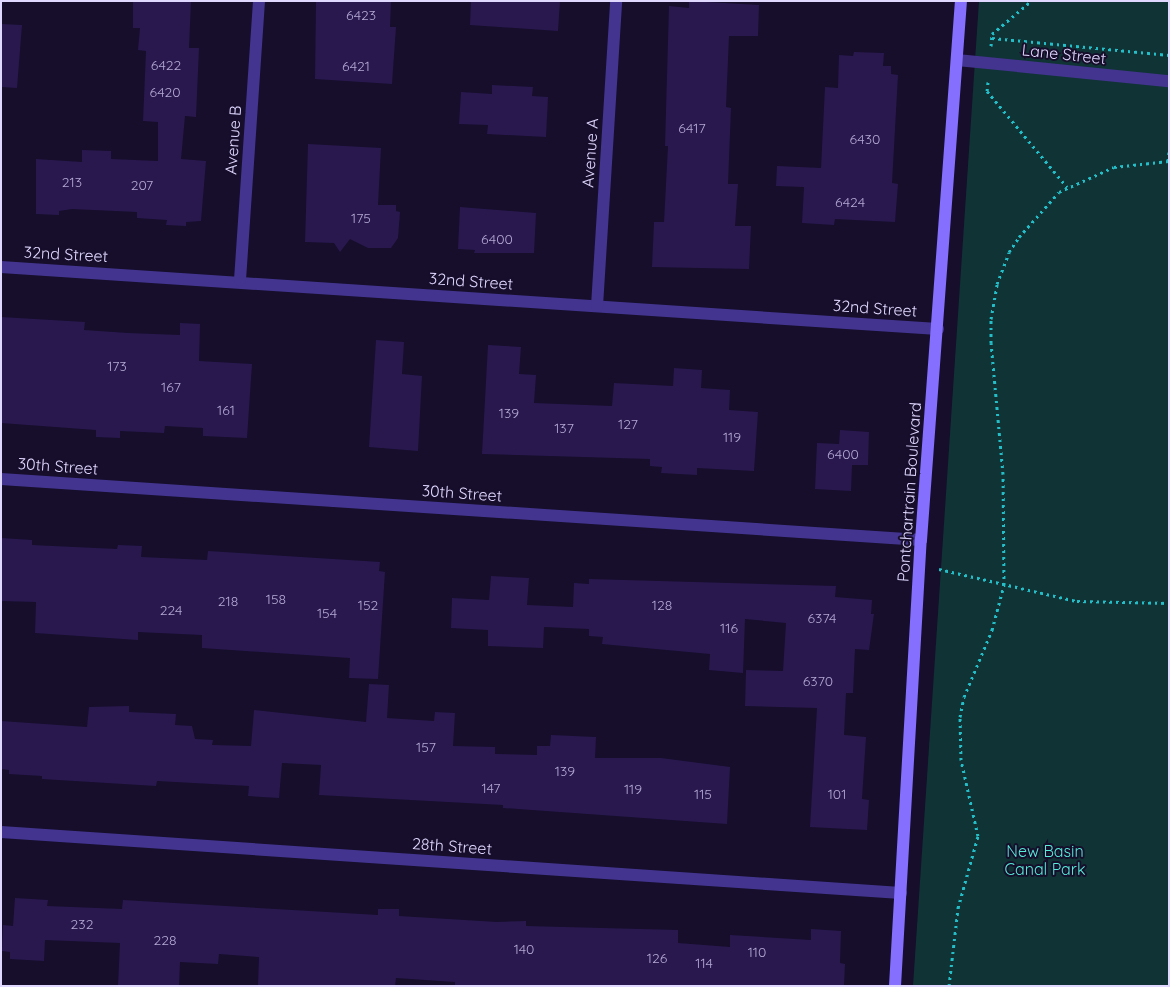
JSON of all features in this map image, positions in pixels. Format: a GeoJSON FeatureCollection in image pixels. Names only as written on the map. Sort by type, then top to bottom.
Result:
{"type":"FeatureCollection","features":[{"type":"Feature","properties":{"kind":"main road","name":"Pontchartrain Boulevard"},"geometry":{"type":"LineString","coordinates":[[895,986],[921,540],[961,1]]}},
{"type":"Feature","properties":{"kind":"street","name":"Avenue B"},"geometry":{"type":"LineString","coordinates":[[240,280],[259,1]]}},
{"type":"Feature","properties":{"kind":"street","name":"Avenue A"},"geometry":{"type":"LineString","coordinates":[[597,306],[616,1]]}},
{"type":"Feature","properties":{"kind":"street","name":"Lane Street"},"geometry":{"type":"LineString","coordinates":[[957,60],[1169,81]]}},
{"type":"Feature","properties":{"kind":"street","name":"32nd Street"},"geometry":{"type":"LineString","coordinates":[[1,267],[240,280],[938,329]]}},
{"type":"Feature","properties":{"kind":"street","name":"30th Street"},"geometry":{"type":"LineString","coordinates":[[1,478],[921,540]]}},
{"type":"Feature","properties":{"kind":"street","name":"28th Street"},"geometry":{"type":"LineString","coordinates":[[1,832],[901,893]]}},
{"type":"Feature","properties":{"kind":"path"},"geometry":{"type":"LineString","coordinates":[[1031,1],[992,34],[992,38],[1169,55]]}},
{"type":"Feature","properties":{"kind":"path"},"geometry":{"type":"LineString","coordinates":[[987,90],[1067,187]]}},
{"type":"Feature","properties":{"kind":"path"},"geometry":{"type":"LineString","coordinates":[[949,986],[958,908],[978,836],[961,760],[960,717],[964,697],[992,630],[1004,585],[1003,474],[991,319],[997,284],[1010,252],[1043,208],[1067,187],[1114,167],[1168,161],[1169,152]]}},
{"type":"Feature","properties":{"kind":"path"},"geometry":{"type":"LineString","coordinates":[[920,566],[1004,585],[1030,588],[1076,601],[1169,603]]}},
{"type":"Feature","properties":{"kind":"green space","name":"New Basin Canal Park"},"geometry":{"type":"Polygon","coordinates":[[[979,1],[1169,1],[1169,986],[913,986],[979,1]]]}},
{"type":"Feature","properties":{"kind":"building"},"geometry":{"type":"Polygon","coordinates":[[[133,1],[191,1],[189,48],[199,48],[196,117],[185,116],[181,159],[206,161],[201,221],[186,222],[186,226],[166,225],[167,220],[137,218],[137,212],[72,209],[59,211],[59,215],[36,214],[36,159],[82,162],[82,150],[111,151],[111,159],[158,161],[158,122],[143,121],[146,51],[138,50],[140,28],[133,28],[133,1]]]}},
{"type":"Feature","properties":{"kind":"building"},"geometry":{"type":"Polygon","coordinates":[[[316,1],[391,1],[390,27],[396,27],[392,84],[315,79],[316,1]]]}},
{"type":"Feature","properties":{"kind":"building"},"geometry":{"type":"Polygon","coordinates":[[[471,1],[560,1],[558,31],[470,25],[471,1]]]}},
{"type":"Feature","properties":{"kind":"building"},"geometry":{"type":"Polygon","coordinates":[[[689,1],[759,5],[758,36],[729,36],[726,107],[731,108],[728,184],[738,184],[735,226],[751,226],[749,269],[652,267],[654,222],[664,222],[668,146],[665,146],[669,6],[689,8],[689,1]]]}},
{"type":"Feature","properties":{"kind":"building"},"geometry":{"type":"Polygon","coordinates":[[[1,24],[22,25],[17,88],[1,87],[1,24]]]}},
{"type":"Feature","properties":{"kind":"building"},"geometry":{"type":"Polygon","coordinates":[[[854,52],[884,53],[883,66],[891,66],[891,74],[898,75],[892,183],[898,184],[895,222],[835,219],[834,225],[802,223],[804,187],[776,186],[777,166],[821,168],[825,87],[838,88],[839,55],[853,56],[854,52]]]}},
{"type":"Feature","properties":{"kind":"building"},"geometry":{"type":"Polygon","coordinates":[[[492,85],[533,87],[532,96],[548,97],[546,137],[487,134],[488,125],[459,124],[461,92],[492,94],[492,85]]]}},
{"type":"Feature","properties":{"kind":"building"},"geometry":{"type":"Polygon","coordinates":[[[308,144],[381,148],[378,205],[396,205],[396,211],[400,212],[398,238],[391,248],[368,248],[350,239],[340,252],[334,243],[305,242],[308,144]]]}},
{"type":"Feature","properties":{"kind":"building"},"geometry":{"type":"Polygon","coordinates":[[[460,207],[536,213],[534,253],[474,253],[475,250],[458,249],[460,207]]]}},
{"type":"Feature","properties":{"kind":"building"},"geometry":{"type":"Polygon","coordinates":[[[1,317],[85,322],[84,330],[180,335],[180,323],[200,324],[199,361],[252,364],[247,438],[203,436],[203,428],[165,426],[164,433],[120,431],[120,438],[96,437],[96,430],[1,423],[1,317]]]}},
{"type":"Feature","properties":{"kind":"building"},"geometry":{"type":"Polygon","coordinates":[[[376,340],[404,342],[402,374],[422,376],[418,451],[369,447],[376,340]]]}},
{"type":"Feature","properties":{"kind":"building"},"geometry":{"type":"Polygon","coordinates":[[[488,345],[521,347],[519,374],[536,375],[534,403],[612,406],[614,383],[673,386],[674,368],[702,370],[701,388],[730,390],[729,410],[758,412],[754,471],[697,468],[697,475],[661,473],[662,467],[650,466],[650,459],[482,454],[488,345]]]}},
{"type":"Feature","properties":{"kind":"building"},"geometry":{"type":"Polygon","coordinates":[[[840,430],[869,432],[868,465],[852,465],[851,491],[815,489],[817,443],[839,444],[840,430]]]}},
{"type":"Feature","properties":{"kind":"building"},"geometry":{"type":"Polygon","coordinates":[[[1,538],[32,540],[32,545],[117,549],[118,545],[142,546],[141,557],[207,560],[208,551],[380,562],[379,571],[385,572],[378,679],[349,678],[350,658],[202,648],[202,635],[138,632],[138,640],[35,633],[36,602],[1,601],[1,538]]]}},
{"type":"Feature","properties":{"kind":"building"},"geometry":{"type":"Polygon","coordinates":[[[491,576],[529,578],[527,605],[573,607],[574,583],[589,584],[589,579],[836,586],[835,597],[872,600],[871,614],[874,614],[869,650],[855,649],[853,693],[846,693],[844,735],[866,737],[862,799],[869,800],[867,830],[810,827],[817,708],[745,706],[746,670],[783,671],[786,623],[745,619],[743,673],[709,670],[710,654],[602,644],[603,637],[589,636],[589,629],[544,627],[543,648],[488,646],[488,630],[451,628],[452,598],[489,600],[491,576]]]}},
{"type":"Feature","properties":{"kind":"building"},"geometry":{"type":"Polygon","coordinates":[[[369,684],[389,685],[387,718],[434,721],[435,712],[455,713],[453,746],[495,747],[495,754],[537,755],[537,746],[550,746],[551,735],[596,737],[595,758],[661,758],[730,767],[727,824],[503,808],[503,805],[319,795],[321,765],[282,763],[279,798],[248,796],[249,786],[157,781],[156,786],[42,779],[42,776],[9,774],[9,770],[1,769],[1,721],[87,727],[89,707],[129,706],[129,712],[176,714],[175,725],[192,726],[195,739],[213,740],[212,745],[251,746],[254,710],[366,722],[369,684]]]}},
{"type":"Feature","properties":{"kind":"building"},"geometry":{"type":"Polygon","coordinates":[[[15,898],[48,900],[47,906],[122,909],[123,900],[378,915],[378,909],[399,909],[399,916],[497,922],[526,921],[526,926],[678,930],[678,943],[730,947],[730,935],[811,940],[811,929],[841,931],[840,963],[845,964],[844,986],[455,986],[455,982],[396,978],[395,986],[258,986],[259,957],[219,954],[218,964],[180,962],[179,986],[118,986],[120,943],[45,940],[44,961],[10,959],[10,952],[2,951],[3,925],[13,926],[15,898]]]}}]}
